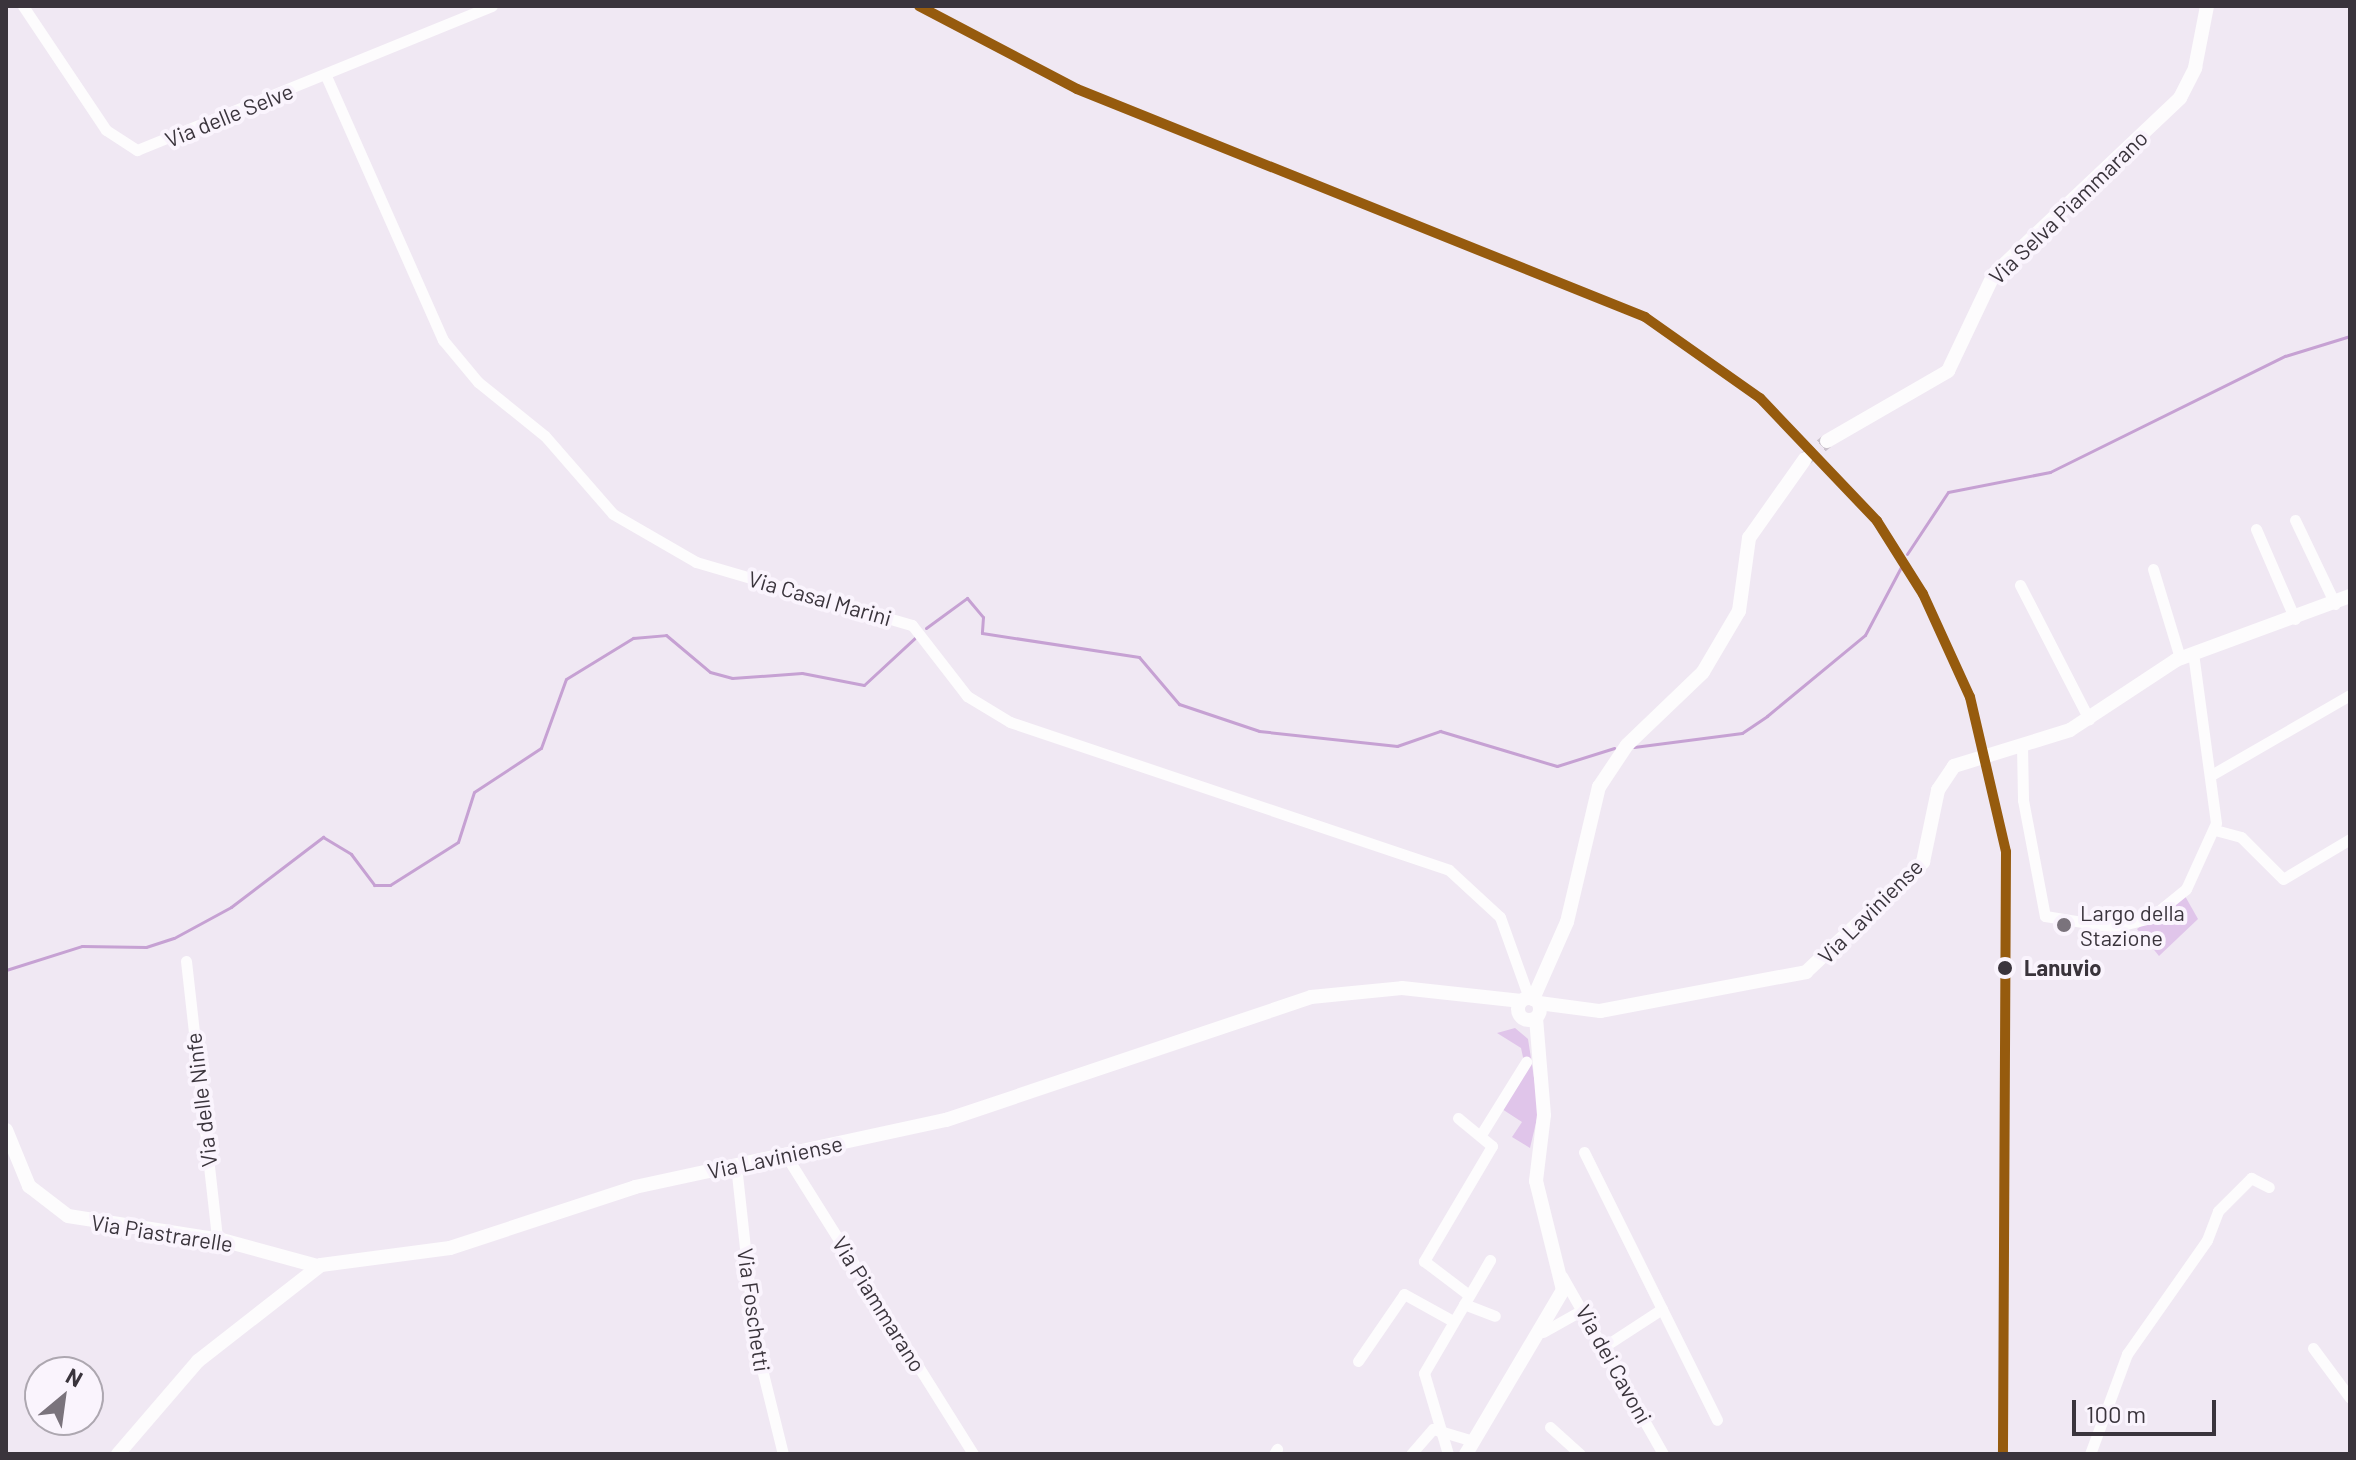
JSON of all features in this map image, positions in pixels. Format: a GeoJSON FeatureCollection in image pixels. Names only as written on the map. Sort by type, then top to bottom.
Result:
{"type":"FeatureCollection","features":[{"type":"Feature","properties":{"kind":"street","name":"Via delle Selve"},"geometry":{"type":"LineString","coordinates":[[23,6],[106,130],[132,149],[326,76],[492,6]]}},
{"type":"Feature","properties":{"kind":"street","name":"Via Selva Piammarano"},"geometry":{"type":"LineString","coordinates":[[1827,441],[1944,376],[1994,274],[2180,98],[2194,73],[2207,6]]}},
{"type":"Feature","properties":{"kind":"street","name":"Via Casal Marini"},"geometry":{"type":"LineString","coordinates":[[326,76],[440,335],[478,382],[545,436],[608,511],[696,562],[909,624],[967,696],[1010,722],[1449,870],[1500,917],[1530,1008]]}},
{"type":"Feature","properties":{"kind":"street"},"geometry":{"type":"LineString","coordinates":[[1411,1454],[1427,1432],[1441,1430],[1469,1448],[1543,1332],[1561,1298],[1562,1276],[1536,1181],[1544,1110],[1530,1008],[1567,922],[1601,782],[1632,740],[1703,672],[1739,611],[1749,538],[1805,459]]}},
{"type":"Feature","properties":{"kind":"street"},"geometry":{"type":"LineString","coordinates":[[2295,520],[2335,604]]}},
{"type":"Feature","properties":{"kind":"street"},"geometry":{"type":"LineString","coordinates":[[2256,529],[2295,619]]}},
{"type":"Feature","properties":{"kind":"street"},"geometry":{"type":"LineString","coordinates":[[2153,569],[2186,655],[2213,774],[2215,830],[2195,875],[2167,908],[2135,925],[2088,926],[2053,922],[2043,912],[2017,747],[2089,719],[2186,655],[2295,619],[2350,596]]}},
{"type":"Feature","properties":{"kind":"street"},"geometry":{"type":"LineString","coordinates":[[2020,585],[2089,719]]}},
{"type":"Feature","properties":{"kind":"street"},"geometry":{"type":"LineString","coordinates":[[2213,774],[2350,695]]}},
{"type":"Feature","properties":{"kind":"street","name":"Via Laviniense"},"geometry":{"type":"LineString","coordinates":[[317,1266],[461,1246],[615,1192],[959,1117],[1322,994],[1392,988],[1499,997],[1530,1008],[1605,1011],[1809,970],[1923,862],[1939,786],[1966,760],[2017,747]]}},
{"type":"Feature","properties":{"kind":"street"},"geometry":{"type":"LineString","coordinates":[[2215,830],[2241,837],[2285,879],[2350,839]]}},
{"type":"Feature","properties":{"kind":"street","name":"Via delle Ninfe"},"geometry":{"type":"LineString","coordinates":[[186,961],[217,1239]]}},
{"type":"Feature","properties":{"kind":"street"},"geometry":{"type":"LineString","coordinates":[[1482,1133],[1526,1062]]}},
{"type":"Feature","properties":{"kind":"street"},"geometry":{"type":"LineString","coordinates":[[1458,1118],[1482,1133],[1491,1151],[1424,1258],[1466,1299],[1495,1316]]}},
{"type":"Feature","properties":{"kind":"street","name":"Via Piastrarelle"},"geometry":{"type":"LineString","coordinates":[[6,1130],[26,1181],[61,1213],[217,1239],[317,1266]]}},
{"type":"Feature","properties":{"kind":"street"},"geometry":{"type":"LineString","coordinates":[[1584,1152],[1717,1420]]}},
{"type":"Feature","properties":{"kind":"street","name":"Via Piammarano"},"geometry":{"type":"LineString","coordinates":[[785,1154],[973,1454]]}},
{"type":"Feature","properties":{"kind":"street","name":"Via Foschetti"},"geometry":{"type":"LineString","coordinates":[[736,1165],[755,1341],[783,1454]]}},
{"type":"Feature","properties":{"kind":"street"},"geometry":{"type":"LineString","coordinates":[[2090,1454],[2127,1354],[2207,1240],[2218,1211],[2251,1178],[2269,1187]]}},
{"type":"Feature","properties":{"kind":"street"},"geometry":{"type":"LineString","coordinates":[[1448,1454],[1424,1373],[1490,1260]]}},
{"type":"Feature","properties":{"kind":"street"},"geometry":{"type":"LineString","coordinates":[[118,1454],[203,1357],[317,1266]]}},
{"type":"Feature","properties":{"kind":"street","name":"Via dei Cavoni"},"geometry":{"type":"LineString","coordinates":[[1562,1276],[1605,1346],[1663,1454]]}},
{"type":"Feature","properties":{"kind":"street"},"geometry":{"type":"LineString","coordinates":[[1358,1361],[1404,1294],[1453,1321]]}},
{"type":"Feature","properties":{"kind":"street"},"geometry":{"type":"LineString","coordinates":[[1543,1332],[1584,1309]]}},
{"type":"Feature","properties":{"kind":"street"},"geometry":{"type":"LineString","coordinates":[[1605,1346],[1662,1309]]}},
{"type":"Feature","properties":{"kind":"street"},"geometry":{"type":"LineString","coordinates":[[2313,1348],[2350,1398]]}},
{"type":"Feature","properties":{"kind":"street"},"geometry":{"type":"LineString","coordinates":[[1550,1427],[1580,1454]]}},
{"type":"Feature","properties":{"kind":"shaded area"},"geometry":{"type":"Polygon","coordinates":[[[2185,896],[2198,919],[2159,956],[2137,929],[2185,896]]]}},
{"type":"Feature","properties":{"kind":"shaded area"},"geometry":{"type":"Polygon","coordinates":[[[1515,1028],[1528,1039],[1539,1110],[1530,1148],[1512,1137],[1522,1122],[1502,1109],[1526,1071],[1521,1048],[1497,1033],[1515,1028]]]}},
{"type":"Feature","properties":{"kind":"waterway"},"geometry":{"type":"LineString","coordinates":[[1907,554],[1948,492],[2050,472],[2285,356],[2350,336]]}},
{"type":"Feature","properties":{"kind":"waterway"},"geometry":{"type":"LineString","coordinates":[[1634,747],[1742,733],[1865,635],[1901,567]]}},
{"type":"Feature","properties":{"kind":"waterway"},"geometry":{"type":"LineString","coordinates":[[926,628],[967,598],[983,617],[982,633],[1139,657],[1179,704],[1259,731],[1397,746],[1440,731],[1557,766],[1614,748]]}},
{"type":"Feature","properties":{"kind":"waterway"},"geometry":{"type":"LineString","coordinates":[[6,970],[82,946],[146,947],[174,938],[231,907],[323,837],[351,854],[374,885],[390,885],[458,842],[474,792],[541,748],[566,679],[633,638],[666,635],[710,672],[732,678],[802,673],[864,685],[917,636]]}},
{"type":"Feature","properties":{"kind":"tunnel"},"geometry":{"type":"LineString","coordinates":[[1805,459],[1827,441]]}},
{"type":"Feature","properties":{"kind":"transit line"},"geometry":{"type":"LineString","coordinates":[[919,6],[1077,89],[1645,317],[1760,398],[1877,521],[1923,594],[1970,697],[2006,852],[2003,1454]]}},
{"type":"Feature","properties":{"kind":"place","name":"Largo della Stazione"},"geometry":{"type":"Point","coordinates":[2064,925]}},
{"type":"Feature","properties":{"kind":"place","name":"Lanuvio"},"geometry":{"type":"Point","coordinates":[2005,968]}}]}
